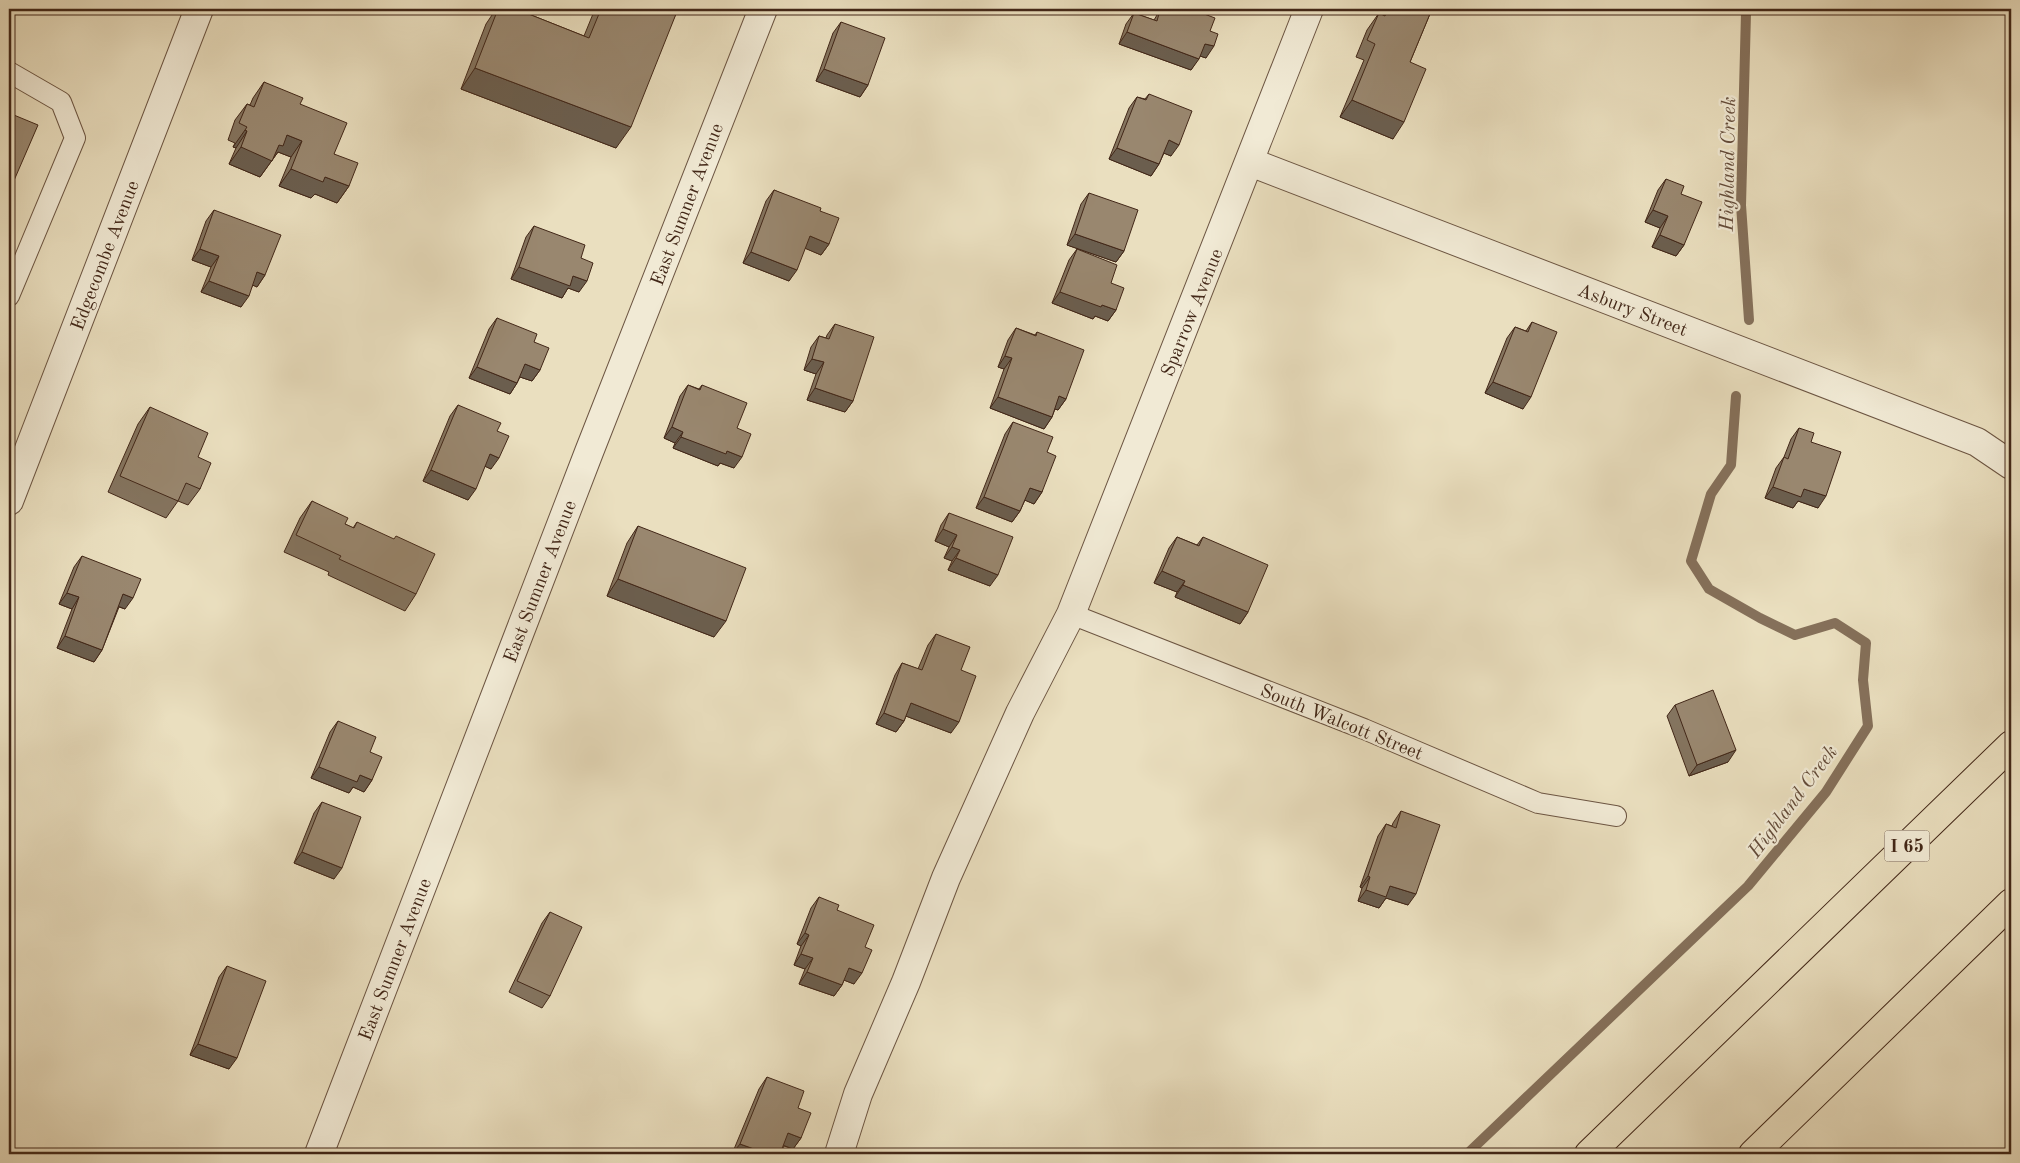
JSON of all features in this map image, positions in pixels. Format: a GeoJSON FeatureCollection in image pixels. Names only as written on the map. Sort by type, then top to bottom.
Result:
{"type":"FeatureCollection","features":[{"type":"Feature","properties":{"kind":"highway","name":"I 65"},"geometry":{"type":"LineString","coordinates":[[1589,1154],[2011,746]]}},
{"type":"Feature","properties":{"kind":"highway"},"geometry":{"type":"LineString","coordinates":[[1753,1154],[2011,903]]}},
{"type":"Feature","properties":{"kind":"street","name":"Edgecombe Avenue"},"geometry":{"type":"LineString","coordinates":[[9,501],[199,9]]}},
{"type":"Feature","properties":{"kind":"street","name":"East Sumner Avenue"},"geometry":{"type":"LineString","coordinates":[[319,1154],[578,480],[762,9]]}},
{"type":"Feature","properties":{"kind":"street","name":"Sparrow Avenue"},"geometry":{"type":"LineString","coordinates":[[839,1154],[858,1094],[906,982],[946,878],[1020,713],[1071,614],[1309,9]]}},
{"type":"Feature","properties":{"kind":"street","name":"Asbury Street"},"geometry":{"type":"LineString","coordinates":[[1250,162],[1977,442],[2011,465]]}},
{"type":"Feature","properties":{"kind":"lane"},"geometry":{"type":"LineString","coordinates":[[9,72],[62,102],[75,138],[9,296]]}},
{"type":"Feature","properties":{"kind":"lane","name":"South Walcott Street"},"geometry":{"type":"LineString","coordinates":[[1071,614],[1364,729],[1538,804],[1616,816]]}},
{"type":"Feature","properties":{"kind":"building"},"geometry":{"type":"Polygon","coordinates":[[[498,9],[516,9],[589,38],[601,9],[678,9],[631,127],[475,68],[498,9]]]}},
{"type":"Feature","properties":{"kind":"building"},"geometry":{"type":"Polygon","coordinates":[[[1170,9],[1191,9],[1215,18],[1210,31],[1218,34],[1214,46],[1205,44],[1199,59],[1127,32],[1134,13],[1157,21],[1160,10],[1168,13],[1170,9]]]}},
{"type":"Feature","properties":{"kind":"building"},"geometry":{"type":"Polygon","coordinates":[[[1388,9],[1432,9],[1410,62],[1426,69],[1404,122],[1352,100],[1375,44],[1367,40],[1379,13],[1385,16],[1388,9]]]}},
{"type":"Feature","properties":{"kind":"building"},"geometry":{"type":"Polygon","coordinates":[[[841,22],[885,38],[868,85],[824,69],[841,22]]]}},
{"type":"Feature","properties":{"kind":"building"},"geometry":{"type":"Polygon","coordinates":[[[264,82],[303,98],[300,104],[347,123],[334,154],[358,163],[349,186],[325,177],[323,182],[291,169],[302,141],[287,135],[283,146],[279,145],[272,161],[241,147],[247,127],[239,123],[247,104],[254,107],[264,82]]]}},
{"type":"Feature","properties":{"kind":"building"},"geometry":{"type":"Polygon","coordinates":[[[1149,94],[1192,111],[1179,145],[1169,140],[1159,164],[1117,148],[1137,97],[1146,100],[1149,94]]]}},
{"type":"Feature","properties":{"kind":"building"},"geometry":{"type":"Polygon","coordinates":[[[9,113],[38,125],[9,192],[9,113]]]}},
{"type":"Feature","properties":{"kind":"building"},"geometry":{"type":"Polygon","coordinates":[[[1666,179],[1684,186],[1681,194],[1702,202],[1684,245],[1660,235],[1668,216],[1653,210],[1666,179]]]}},
{"type":"Feature","properties":{"kind":"building"},"geometry":{"type":"Polygon","coordinates":[[[774,190],[821,208],[820,211],[839,218],[829,244],[810,236],[797,270],[751,252],[774,190]]]}},
{"type":"Feature","properties":{"kind":"building"},"geometry":{"type":"Polygon","coordinates":[[[1089,193],[1138,210],[1124,251],[1075,234],[1089,193]]]}},
{"type":"Feature","properties":{"kind":"building"},"geometry":{"type":"Polygon","coordinates":[[[214,210],[281,235],[265,275],[257,272],[249,296],[209,281],[219,256],[200,249],[214,210]]]}},
{"type":"Feature","properties":{"kind":"building"},"geometry":{"type":"Polygon","coordinates":[[[534,226],[585,245],[581,258],[593,263],[587,281],[573,276],[570,286],[519,267],[534,226]]]}},
{"type":"Feature","properties":{"kind":"building"},"geometry":{"type":"Polygon","coordinates":[[[1077,249],[1117,265],[1111,283],[1124,288],[1116,310],[1102,305],[1101,307],[1060,292],[1077,249]]]}},
{"type":"Feature","properties":{"kind":"building"},"geometry":{"type":"Polygon","coordinates":[[[497,318],[537,334],[534,342],[549,348],[540,370],[525,364],[517,383],[477,367],[497,318]]]}},
{"type":"Feature","properties":{"kind":"building"},"geometry":{"type":"Polygon","coordinates":[[[1532,322],[1557,332],[1531,397],[1493,382],[1515,327],[1528,332],[1532,322]]]}},
{"type":"Feature","properties":{"kind":"building"},"geometry":{"type":"Polygon","coordinates":[[[835,324],[874,337],[853,401],[815,388],[824,362],[812,359],[819,336],[829,339],[835,324]]]}},
{"type":"Feature","properties":{"kind":"building"},"geometry":{"type":"Polygon","coordinates":[[[1016,328],[1036,336],[1037,332],[1084,350],[1066,399],[1059,396],[1052,417],[998,397],[1012,358],[1005,356],[1016,328]]]}},
{"type":"Feature","properties":{"kind":"building"},"geometry":{"type":"Polygon","coordinates":[[[688,385],[700,390],[702,385],[747,403],[737,428],[751,434],[742,457],[727,451],[726,454],[681,437],[683,432],[672,427],[688,385]]]}},
{"type":"Feature","properties":{"kind":"building"},"geometry":{"type":"Polygon","coordinates":[[[458,405],[501,423],[497,431],[509,436],[499,458],[490,454],[476,489],[431,470],[458,405]]]}},
{"type":"Feature","properties":{"kind":"building"},"geometry":{"type":"Polygon","coordinates":[[[150,407],[208,433],[198,457],[211,463],[200,489],[186,483],[178,501],[120,476],[150,407]]]}},
{"type":"Feature","properties":{"kind":"building"},"geometry":{"type":"Polygon","coordinates":[[[1013,422],[1053,437],[1047,452],[1056,456],[1042,492],[1030,488],[1020,511],[984,497],[1013,422]]]}},
{"type":"Feature","properties":{"kind":"building"},"geometry":{"type":"Polygon","coordinates":[[[1799,428],[1814,433],[1811,442],[1841,452],[1826,496],[1804,489],[1801,497],[1773,487],[1784,457],[1788,459],[1799,428]]]}},
{"type":"Feature","properties":{"kind":"building"},"geometry":{"type":"Polygon","coordinates":[[[312,501],[348,518],[345,524],[354,528],[357,522],[394,539],[396,536],[435,554],[416,594],[339,559],[341,556],[296,535],[312,501]]]}},
{"type":"Feature","properties":{"kind":"building"},"geometry":{"type":"Polygon","coordinates":[[[949,513],[1013,537],[998,575],[956,558],[960,550],[952,547],[957,535],[943,529],[949,513]]]}},
{"type":"Feature","properties":{"kind":"building"},"geometry":{"type":"Polygon","coordinates":[[[638,526],[746,568],[726,621],[618,579],[638,526]]]}},
{"type":"Feature","properties":{"kind":"building"},"geometry":{"type":"Polygon","coordinates":[[[1177,537],[1199,546],[1203,537],[1268,565],[1248,612],[1183,585],[1185,581],[1162,571],[1177,537]]]}},
{"type":"Feature","properties":{"kind":"building"},"geometry":{"type":"Polygon","coordinates":[[[82,556],[141,579],[133,598],[123,594],[102,650],[65,636],[79,597],[67,593],[82,556]]]}},
{"type":"Feature","properties":{"kind":"building"},"geometry":{"type":"Polygon","coordinates":[[[936,634],[970,647],[961,670],[976,676],[959,722],[911,703],[904,721],[884,713],[902,663],[922,670],[936,634]]]}},
{"type":"Feature","properties":{"kind":"building"},"geometry":{"type":"Polygon","coordinates":[[[1713,690],[1736,750],[1697,765],[1675,705],[1713,690]]]}},
{"type":"Feature","properties":{"kind":"building"},"geometry":{"type":"Polygon","coordinates":[[[338,721],[376,737],[370,752],[382,757],[372,780],[360,775],[357,782],[319,767],[338,721]]]}},
{"type":"Feature","properties":{"kind":"building"},"geometry":{"type":"Polygon","coordinates":[[[322,802],[361,817],[342,868],[302,852],[322,802]]]}},
{"type":"Feature","properties":{"kind":"building"},"geometry":{"type":"Polygon","coordinates":[[[1401,811],[1440,825],[1416,894],[1390,886],[1386,897],[1366,890],[1370,877],[1368,876],[1386,824],[1396,828],[1401,811]]]}},
{"type":"Feature","properties":{"kind":"building"},"geometry":{"type":"Polygon","coordinates":[[[819,897],[839,905],[837,910],[874,925],[865,947],[872,950],[862,973],[849,968],[842,985],[807,972],[813,958],[801,954],[809,935],[805,933],[819,897]]]}},
{"type":"Feature","properties":{"kind":"building"},"geometry":{"type":"Polygon","coordinates":[[[550,912],[582,927],[550,996],[517,981],[550,912]]]}},
{"type":"Feature","properties":{"kind":"building"},"geometry":{"type":"Polygon","coordinates":[[[227,966],[266,981],[237,1058],[198,1044],[227,966]]]}},
{"type":"Feature","properties":{"kind":"building"},"geometry":{"type":"Polygon","coordinates":[[[767,1077],[804,1091],[798,1108],[811,1113],[801,1138],[788,1133],[780,1154],[768,1154],[740,1144],[767,1077]]]}},
{"type":"Feature","properties":{"kind":"waterway","name":"Highland Creek"},"geometry":{"type":"LineString","coordinates":[[1748,9],[1746,13],[1741,205],[1749,320]]}},
{"type":"Feature","properties":{"kind":"waterway","name":"Highland Creek"},"geometry":{"type":"LineString","coordinates":[[1467,1154],[1748,886],[1826,792],[1868,726],[1863,680],[1866,643],[1835,623],[1795,635],[1760,618],[1709,589],[1691,561],[1711,494],[1731,465],[1736,396]]}}]}
